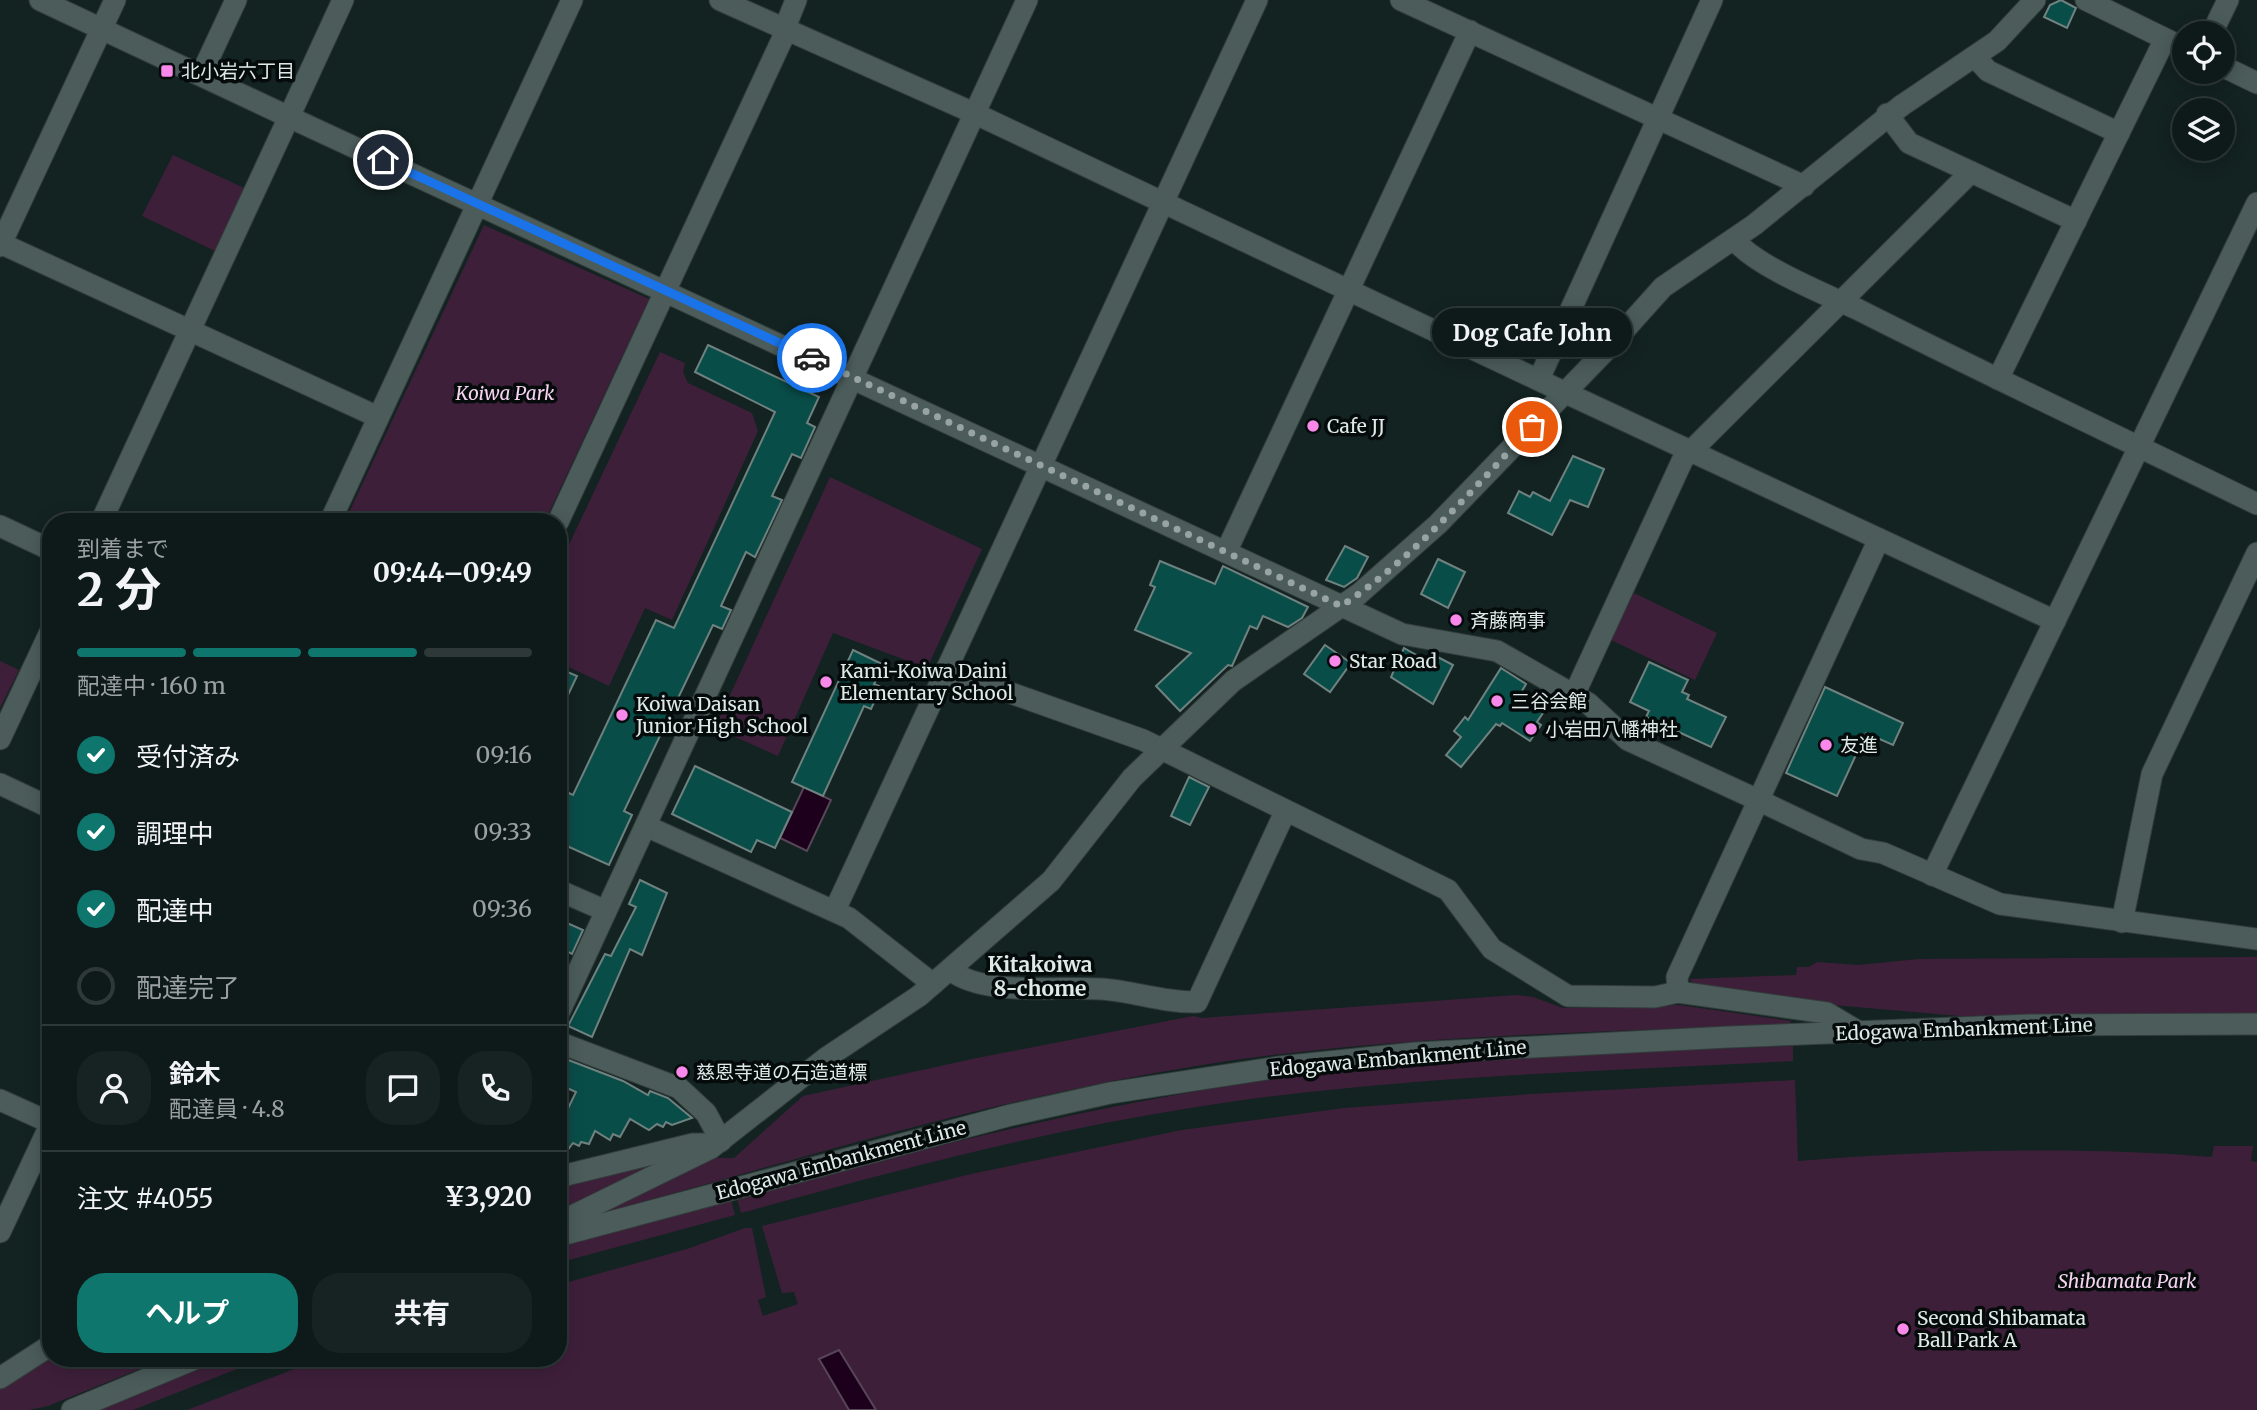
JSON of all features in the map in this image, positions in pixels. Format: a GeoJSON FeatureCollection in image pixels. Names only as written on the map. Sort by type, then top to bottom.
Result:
{"type":"FeatureCollection","features":[{"type":"Feature","properties":{"kind":"street"},"geometry":{"type":"LineString","coordinates":[[40,0],[1227,550],[1402,634],[1497,651],[1588,703],[1628,740],[1861,849],[1883,853],[2000,904],[2257,939]]}},
{"type":"Feature","properties":{"kind":"street"},"geometry":{"type":"LineString","coordinates":[[115,0],[0,244],[379,418]]}},
{"type":"Feature","properties":{"kind":"street"},"geometry":{"type":"LineString","coordinates":[[201,75],[236,0]]}},
{"type":"Feature","properties":{"kind":"street"},"geometry":{"type":"LineString","coordinates":[[105,513],[343,0]]}},
{"type":"Feature","properties":{"kind":"street"},"geometry":{"type":"LineString","coordinates":[[334,513],[572,0]]}},
{"type":"Feature","properties":{"kind":"street"},"geometry":{"type":"LineString","coordinates":[[720,0],[785,30]]}},
{"type":"Feature","properties":{"kind":"street"},"geometry":{"type":"LineString","coordinates":[[562,513],[785,30],[796,0]]}},
{"type":"Feature","properties":{"kind":"street"},"geometry":{"type":"LineString","coordinates":[[567,996],[1027,0]]}},
{"type":"Feature","properties":{"kind":"street"},"geometry":{"type":"LineString","coordinates":[[835,910],[1257,0]]}},
{"type":"Feature","properties":{"kind":"street"},"geometry":{"type":"LineString","coordinates":[[1401,0],[1804,186]]}},
{"type":"Feature","properties":{"kind":"street"},"geometry":{"type":"LineString","coordinates":[[1539,379],[1712,0]]}},
{"type":"Feature","properties":{"kind":"street"},"geometry":{"type":"LineString","coordinates":[[567,1219],[696,1157],[826,1058],[950,970],[1051,881],[1132,778],[1233,681],[1359,594],[1438,524],[1566,393],[1663,287],[1734,239],[1804,186],[1894,110],[1997,41],[2035,0]]}},
{"type":"Feature","properties":{"kind":"street"},"geometry":{"type":"LineString","coordinates":[[2086,0],[2172,42]]}},
{"type":"Feature","properties":{"kind":"street"},"geometry":{"type":"LineString","coordinates":[[2218,21],[2228,0]]}},
{"type":"Feature","properties":{"kind":"street"},"geometry":{"type":"LineString","coordinates":[[785,30],[787,27],[976,114],[2055,621]]}},
{"type":"Feature","properties":{"kind":"street"},"geometry":{"type":"LineString","coordinates":[[1227,550],[1470,31]]}},
{"type":"Feature","properties":{"kind":"street"},"geometry":{"type":"LineString","coordinates":[[1998,379],[2119,133],[2172,46]]}},
{"type":"Feature","properties":{"kind":"street"},"geometry":{"type":"LineString","coordinates":[[1975,57],[1988,71],[2119,133]]}},
{"type":"Feature","properties":{"kind":"street"},"geometry":{"type":"LineString","coordinates":[[2235,72],[2257,83]]}},
{"type":"Feature","properties":{"kind":"street"},"geometry":{"type":"LineString","coordinates":[[1894,110],[1909,143],[2076,221]]}},
{"type":"Feature","properties":{"kind":"street"},"geometry":{"type":"LineString","coordinates":[[1574,695],[1689,451],[1971,172]]}},
{"type":"Feature","properties":{"kind":"street"},"geometry":{"type":"LineString","coordinates":[[1932,875],[2257,203]]}},
{"type":"Feature","properties":{"kind":"street"},"geometry":{"type":"LineString","coordinates":[[1734,239],[1741,249],[1759,260],[1840,301],[2257,503]]}},
{"type":"Feature","properties":{"kind":"street"},"geometry":{"type":"LineString","coordinates":[[0,526],[42,546]]}},
{"type":"Feature","properties":{"kind":"street"},"geometry":{"type":"LineString","coordinates":[[1678,992],[1677,977],[1879,539]]}},
{"type":"Feature","properties":{"kind":"street"},"geometry":{"type":"LineString","coordinates":[[2122,922],[2152,774],[2257,553]]}},
{"type":"Feature","properties":{"kind":"street"},"geometry":{"type":"LineString","coordinates":[[0,739],[42,649]]}},
{"type":"Feature","properties":{"kind":"street"},"geometry":{"type":"LineString","coordinates":[[946,670],[1082,717],[1162,750],[1448,890],[1492,949],[1568,996],[1655,997],[1678,992],[1827,1013],[1859,1032]]}},
{"type":"Feature","properties":{"kind":"street"},"geometry":{"type":"LineString","coordinates":[[0,784],[42,804]]}},
{"type":"Feature","properties":{"kind":"street"},"geometry":{"type":"LineString","coordinates":[[950,970],[966,981],[1009,987],[1104,989],[1197,1002],[1285,812]]}},
{"type":"Feature","properties":{"kind":"street"},"geometry":{"type":"LineString","coordinates":[[646,827],[835,910],[933,984]]}},
{"type":"Feature","properties":{"kind":"street"},"geometry":{"type":"LineString","coordinates":[[567,894],[606,911]]}},
{"type":"Feature","properties":{"kind":"street","name":"Edogawa Embankment Line"},"geometry":{"type":"LineString","coordinates":[[567,1234],[1011,1115],[1209,1076],[1415,1053],[2030,1025],[2257,1024]]}},
{"type":"Feature","properties":{"kind":"street"},"geometry":{"type":"LineString","coordinates":[[567,1045],[679,1088],[706,1113],[718,1142]]}},
{"type":"Feature","properties":{"kind":"street"},"geometry":{"type":"LineString","coordinates":[[0,1100],[42,1119]]}},
{"type":"Feature","properties":{"kind":"street"},"geometry":{"type":"LineString","coordinates":[[0,1232],[42,1142]]}},
{"type":"Feature","properties":{"kind":"street"},"geometry":{"type":"LineString","coordinates":[[567,1175],[693,1144],[718,1142]]}},
{"type":"Feature","properties":{"kind":"street"},"geometry":{"type":"LineString","coordinates":[[0,1378],[42,1351]]}},
{"type":"Feature","properties":{"kind":"street"},"geometry":{"type":"LineString","coordinates":[[72,1410],[175,1367]]}},
{"type":"Feature","properties":{"kind":"green space"},"geometry":{"type":"Polygon","coordinates":[[[173,155],[244,188],[215,251],[142,216],[173,155]]]}},
{"type":"Feature","properties":{"kind":"green space","name":"Koiwa Park"},"geometry":{"type":"Polygon","coordinates":[[[484,225],[649,299],[549,513],[349,513],[484,225]]]}},
{"type":"Feature","properties":{"kind":"green space"},"geometry":{"type":"Polygon","coordinates":[[[660,352],[685,363],[683,372],[688,383],[752,413],[758,431],[672,620],[645,608],[609,686],[567,666],[567,549],[660,352]]]}},
{"type":"Feature","properties":{"kind":"green space"},"geometry":{"type":"Polygon","coordinates":[[[830,477],[982,549],[927,668],[833,633],[778,756],[715,728],[830,477]]]}},
{"type":"Feature","properties":{"kind":"green space"},"geometry":{"type":"Polygon","coordinates":[[[1634,593],[1717,633],[1695,680],[1611,640],[1634,593]]]}},
{"type":"Feature","properties":{"kind":"green space"},"geometry":{"type":"Polygon","coordinates":[[[0,661],[19,670],[0,708],[0,661]]]}},
{"type":"Feature","properties":{"kind":"green space"},"geometry":{"type":"Polygon","coordinates":[[[2257,957],[2257,1013],[1960,1016],[1833,1005],[1697,986],[1689,979],[1796,975],[1797,967],[1809,967],[1817,962],[1858,965],[1919,959],[2257,957]]]}},
{"type":"Feature","properties":{"kind":"green space"},"geometry":{"type":"Polygon","coordinates":[[[1516,995],[1533,997],[1563,1008],[1679,1005],[1791,1021],[1790,1024],[1418,1041],[1270,1055],[1196,1066],[966,1114],[588,1217],[716,1158],[734,1158],[803,1096],[977,1058],[1193,1016],[1202,1018],[1516,995]]]}},
{"type":"Feature","properties":{"kind":"green space"},"geometry":{"type":"Polygon","coordinates":[[[1793,1046],[1793,1061],[1412,1082],[1260,1098],[1128,1119],[1016,1142],[741,1213],[737,1198],[1063,1117],[1262,1081],[1460,1061],[1793,1046]]]}},
{"type":"Feature","properties":{"kind":"green space","name":"Shibamata Park"},"geometry":{"type":"Polygon","coordinates":[[[1795,1080],[1798,1161],[2005,1151],[2109,1151],[2212,1157],[2214,1146],[2253,1146],[2251,1161],[2257,1162],[2257,1410],[876,1410],[839,1350],[819,1360],[849,1410],[187,1410],[299,1367],[567,1367],[567,1282],[687,1249],[745,1228],[752,1228],[766,1297],[758,1300],[763,1316],[798,1304],[794,1292],[782,1293],[762,1226],[971,1174],[1182,1130],[1344,1108],[1532,1094],[1795,1080]]]}},
{"type":"Feature","properties":{"kind":"green space"},"geometry":{"type":"Polygon","coordinates":[[[690,1152],[567,1207],[567,1182],[690,1152]]]}},
{"type":"Feature","properties":{"kind":"green space"},"geometry":{"type":"Polygon","coordinates":[[[731,1200],[735,1215],[567,1261],[567,1244],[731,1200]]]}},
{"type":"Feature","properties":{"kind":"green space"},"geometry":{"type":"Polygon","coordinates":[[[42,1358],[42,1367],[145,1367],[48,1406],[29,1410],[0,1410],[0,1386],[42,1358]]]}},
{"type":"Feature","properties":{"kind":"green space"},"geometry":{"type":"Polygon","coordinates":[[[204,1367],[242,1367],[133,1410],[99,1410],[204,1367]]]}},
{"type":"Feature","properties":{"kind":"shaded area"},"geometry":{"type":"Polygon","coordinates":[[[804,787],[831,800],[807,851],[780,838],[804,787]]]}},
{"type":"Feature","properties":{"kind":"shaded area"},"geometry":{"type":"Polygon","coordinates":[[[839,1350],[876,1410],[849,1410],[819,1359],[839,1350]]]}},
{"type":"Feature","properties":{"kind":"building"},"geometry":{"type":"Polygon","coordinates":[[[2061,0],[2076,8],[2067,28],[2044,17],[2050,5],[2061,0]]]}},
{"type":"Feature","properties":{"kind":"building"},"geometry":{"type":"Polygon","coordinates":[[[708,345],[819,397],[807,423],[815,427],[801,458],[792,454],[772,496],[782,500],[755,557],[746,552],[721,606],[731,610],[722,629],[713,625],[624,811],[632,815],[609,865],[567,846],[567,792],[573,795],[656,620],[674,628],[775,412],[695,372],[708,345]]]}},
{"type":"Feature","properties":{"kind":"building"},"geometry":{"type":"Polygon","coordinates":[[[1573,456],[1604,469],[1588,507],[1570,500],[1552,535],[1508,513],[1519,491],[1530,497],[1533,492],[1550,501],[1573,456]]]}},
{"type":"Feature","properties":{"kind":"building"},"geometry":{"type":"Polygon","coordinates":[[[1345,546],[1368,557],[1357,578],[1344,587],[1326,580],[1345,546]]]}},
{"type":"Feature","properties":{"kind":"building"},"geometry":{"type":"Polygon","coordinates":[[[1438,559],[1465,572],[1448,608],[1421,594],[1438,559]]]}},
{"type":"Feature","properties":{"kind":"building"},"geometry":{"type":"Polygon","coordinates":[[[1160,561],[1215,584],[1223,566],[1308,607],[1302,618],[1288,627],[1263,616],[1257,629],[1250,626],[1232,666],[1228,665],[1180,711],[1156,686],[1191,653],[1135,630],[1155,587],[1150,585],[1160,561]]]}},
{"type":"Feature","properties":{"kind":"building"},"geometry":{"type":"Polygon","coordinates":[[[1325,645],[1351,663],[1330,692],[1304,674],[1325,645]]]}},
{"type":"Feature","properties":{"kind":"building"},"geometry":{"type":"Polygon","coordinates":[[[1404,648],[1427,661],[1430,653],[1453,665],[1433,704],[1391,677],[1404,648]]]}},
{"type":"Feature","properties":{"kind":"building"},"geometry":{"type":"Polygon","coordinates":[[[853,650],[884,665],[874,684],[881,687],[871,709],[864,706],[823,796],[792,782],[853,650]]]}},
{"type":"Feature","properties":{"kind":"building"},"geometry":{"type":"Polygon","coordinates":[[[1649,662],[1688,680],[1682,692],[1689,695],[1687,699],[1726,717],[1711,747],[1646,717],[1649,711],[1630,702],[1649,662]]]}},
{"type":"Feature","properties":{"kind":"building"},"geometry":{"type":"Polygon","coordinates":[[[1501,668],[1526,684],[1522,691],[1547,707],[1537,722],[1541,725],[1530,741],[1502,723],[1500,726],[1496,724],[1461,767],[1446,755],[1461,737],[1454,731],[1465,717],[1468,720],[1501,668]]]}},
{"type":"Feature","properties":{"kind":"building"},"geometry":{"type":"Polygon","coordinates":[[[567,672],[577,676],[567,697],[567,672]]]}},
{"type":"Feature","properties":{"kind":"building"},"geometry":{"type":"Polygon","coordinates":[[[1825,687],[1903,723],[1893,745],[1866,733],[1837,796],[1786,773],[1825,687]]]}},
{"type":"Feature","properties":{"kind":"building"},"geometry":{"type":"Polygon","coordinates":[[[695,766],[792,812],[775,848],[757,840],[751,852],[672,814],[695,766]]]}},
{"type":"Feature","properties":{"kind":"building"},"geometry":{"type":"Polygon","coordinates":[[[1189,777],[1209,787],[1190,825],[1171,816],[1189,777]]]}},
{"type":"Feature","properties":{"kind":"building"},"geometry":{"type":"Polygon","coordinates":[[[640,880],[667,893],[642,955],[630,949],[592,1037],[568,1026],[605,954],[611,956],[636,907],[629,904],[640,880]]]}},
{"type":"Feature","properties":{"kind":"building"},"geometry":{"type":"Polygon","coordinates":[[[567,923],[583,930],[572,954],[567,952],[567,923]]]}},
{"type":"Feature","properties":{"kind":"building"},"geometry":{"type":"Polygon","coordinates":[[[567,1059],[623,1081],[648,1095],[650,1091],[668,1098],[692,1118],[672,1125],[666,1122],[663,1127],[657,1124],[649,1130],[630,1119],[620,1137],[613,1134],[610,1140],[595,1131],[589,1144],[581,1142],[579,1146],[573,1143],[567,1151],[567,1110],[576,1092],[567,1088],[567,1059]]]}},
{"type":"Feature","properties":{"kind":"way so far"},"geometry":{"type":"LineString","coordinates":[[812,358],[1227,550],[1341,606],[1359,594],[1438,524],[1532,427]]}},
{"type":"Feature","properties":{"kind":"place","name":"北小岩六丁目"},"geometry":{"type":"Point","coordinates":[167,71]}},
{"type":"Feature","properties":{"kind":"place","name":"Cafe JJ"},"geometry":{"type":"Point","coordinates":[1313,426]}},
{"type":"Feature","properties":{"kind":"place","name":"Dog Cafe John"},"geometry":{"type":"Point","coordinates":[1532,427]}},
{"type":"Feature","properties":{"kind":"place","name":"斉藤商事"},"geometry":{"type":"Point","coordinates":[1456,620]}},
{"type":"Feature","properties":{"kind":"place","name":"Star Road"},"geometry":{"type":"Point","coordinates":[1335,661]}},
{"type":"Feature","properties":{"kind":"place","name":"Kami-Koiwa Daini Elementary School"},"geometry":{"type":"Point","coordinates":[826,682]}},
{"type":"Feature","properties":{"kind":"place","name":"三谷会館"},"geometry":{"type":"Point","coordinates":[1497,701]}},
{"type":"Feature","properties":{"kind":"place","name":"Koiwa Daisan Junior High School"},"geometry":{"type":"Point","coordinates":[622,715]}},
{"type":"Feature","properties":{"kind":"place","name":"小岩田八幡神社"},"geometry":{"type":"Point","coordinates":[1531,729]}},
{"type":"Feature","properties":{"kind":"place","name":"友進"},"geometry":{"type":"Point","coordinates":[1826,745]}},
{"type":"Feature","properties":{"kind":"place","name":"慈恩寺道の石造道標"},"geometry":{"type":"Point","coordinates":[682,1072]}},
{"type":"Feature","properties":{"kind":"place","name":"Second Shibamata Ball Park A"},"geometry":{"type":"Point","coordinates":[1903,1329]}},
{"type":"Feature","properties":{"kind":"district","name":"Kitakoiwa 8-chome"},"geometry":{"type":"Point","coordinates":[1040,977]}},
{"type":"Feature","properties":{"kind":"route"},"geometry":{"type":"LineString","coordinates":[[383,160],[812,358]]}}]}
